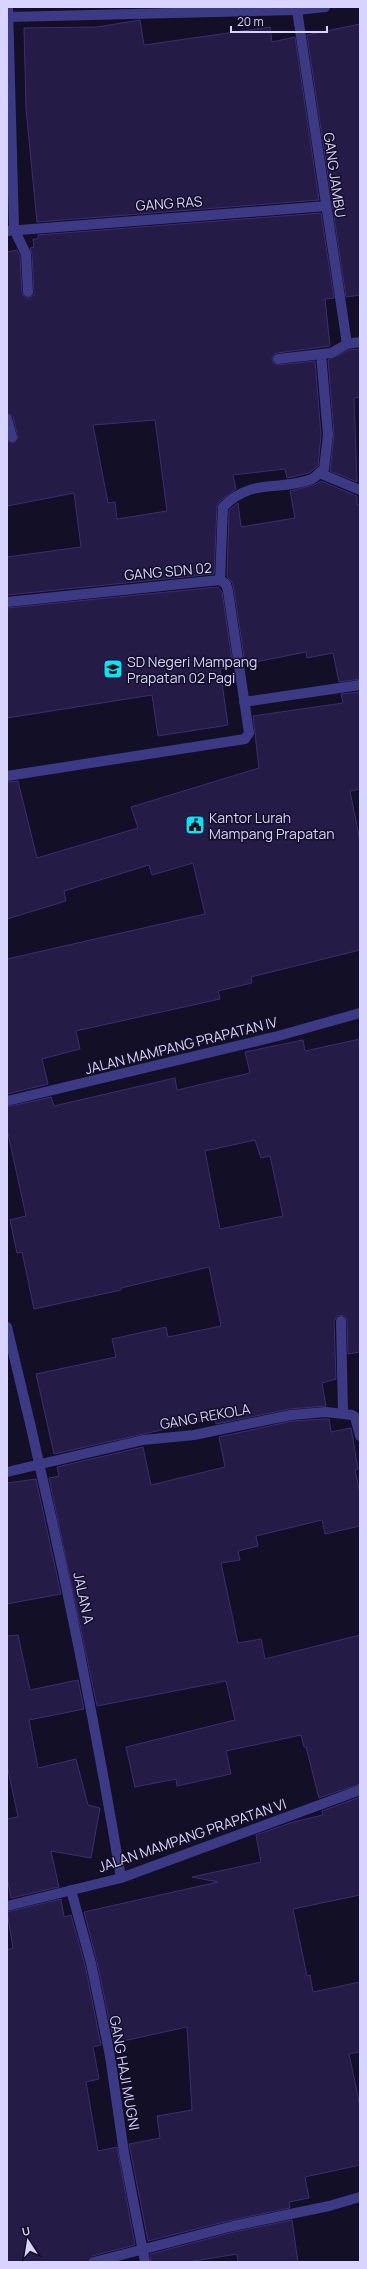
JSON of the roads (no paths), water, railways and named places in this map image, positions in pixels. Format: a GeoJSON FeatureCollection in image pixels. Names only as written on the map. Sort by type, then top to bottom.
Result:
{"type":"FeatureCollection","features":[{"type":"Feature","properties":{"kind":"street"},"geometry":{"type":"LineString","coordinates":[[28,292],[26,254],[10,230],[9,12],[297,10],[325,7]]}},
{"type":"Feature","properties":{"kind":"street","name":"GANG JAMBU"},"geometry":{"type":"LineString","coordinates":[[297,10],[347,344]]}},
{"type":"Feature","properties":{"kind":"street","name":"GANG RAS"},"geometry":{"type":"LineString","coordinates":[[10,230],[326,206]]}},
{"type":"Feature","properties":{"kind":"street"},"geometry":{"type":"LineString","coordinates":[[278,359],[331,353],[347,344],[360,342]]}},
{"type":"Feature","properties":{"kind":"street"},"geometry":{"type":"LineString","coordinates":[[220,580],[223,507],[231,499],[248,489],[314,478],[324,469],[328,435],[321,354]]}},
{"type":"Feature","properties":{"kind":"street"},"geometry":{"type":"LineString","coordinates":[[7,419],[12,437]]}},
{"type":"Feature","properties":{"kind":"street"},"geometry":{"type":"LineString","coordinates":[[319,473],[360,490]]}},
{"type":"Feature","properties":{"kind":"street","name":"GANG SDN 02"},"geometry":{"type":"LineString","coordinates":[[7,602],[220,580],[226,584],[228,591],[249,733],[245,739],[7,776]]}},
{"type":"Feature","properties":{"kind":"street"},"geometry":{"type":"LineString","coordinates":[[244,702],[360,685]]}},
{"type":"Feature","properties":{"kind":"street","name":"JALAN MAMPANG PRAPATAN IV"},"geometry":{"type":"LineString","coordinates":[[7,1101],[278,1036],[360,1013]]}},
{"type":"Feature","properties":{"kind":"street"},"geometry":{"type":"LineString","coordinates":[[341,1322],[344,1412],[355,1417],[360,1436]]}},
{"type":"Feature","properties":{"kind":"street","name":"JALAN A"},"geometry":{"type":"LineString","coordinates":[[7,1328],[41,1465],[95,1725],[121,1878]]}},
{"type":"Feature","properties":{"kind":"street","name":"GANG REKOLA"},"geometry":{"type":"LineString","coordinates":[[7,1472],[143,1440],[194,1435],[291,1415],[344,1412]]}},
{"type":"Feature","properties":{"kind":"street","name":"JALAN MAMPANG PRAPATAN VI"},"geometry":{"type":"LineString","coordinates":[[7,1906],[121,1878],[360,1790]]}},
{"type":"Feature","properties":{"kind":"street","name":"GANG HAJI MUGNI"},"geometry":{"type":"LineString","coordinates":[[71,1890],[91,1963],[110,2056],[124,2154],[145,2262]]}},
{"type":"Feature","properties":{"kind":"street"},"geometry":{"type":"LineString","coordinates":[[94,2262],[233,2226],[328,2206],[360,2197]]}},
{"type":"Feature","properties":{"kind":"place","name":"SD Negeri Mampang Prapatan 02 Pagi"},"geometry":{"type":"Point","coordinates":[113,669]}},
{"type":"Feature","properties":{"kind":"place","name":"Kantor Lurah Mampang Prapatan"},"geometry":{"type":"Point","coordinates":[195,825]}}]}
